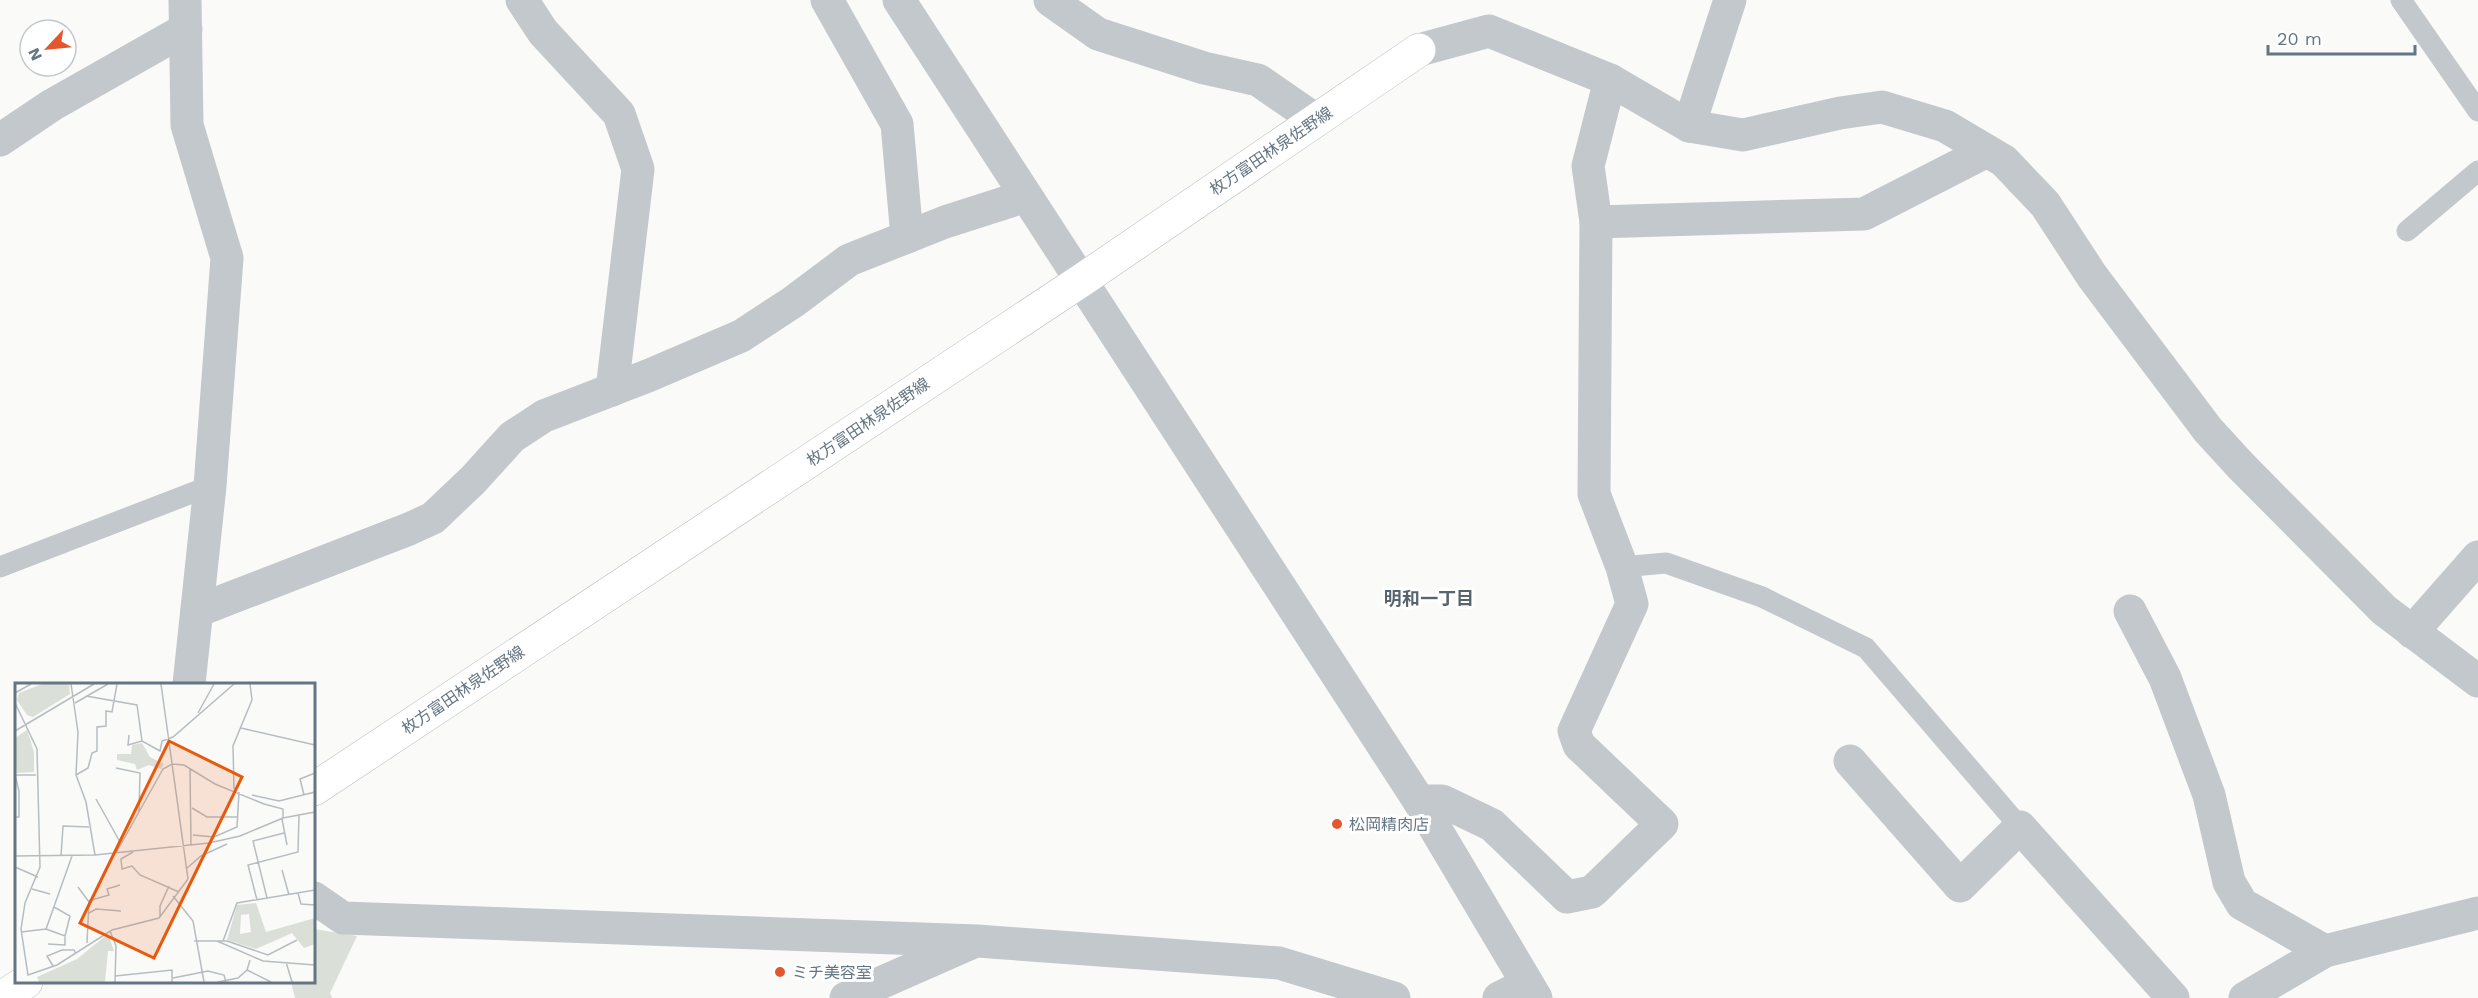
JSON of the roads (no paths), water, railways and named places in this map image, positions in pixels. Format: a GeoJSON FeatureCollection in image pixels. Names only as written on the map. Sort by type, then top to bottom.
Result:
{"type":"FeatureCollection","features":[{"type":"Feature","properties":{"kind":"main road","name":"枚方富田林泉佐野線"},"geometry":{"type":"LineString","coordinates":[[315,788],[1082,280],[1419,50]]}},
{"type":"Feature","properties":{"kind":"main road"},"geometry":{"type":"LineString","coordinates":[[1,998],[23,983]]}},
{"type":"Feature","properties":{"kind":"street"},"geometry":{"type":"LineString","coordinates":[[522,0],[543,32],[619,114],[638,169],[612,390]]}},
{"type":"Feature","properties":{"kind":"street"},"geometry":{"type":"LineString","coordinates":[[827,0],[897,124],[907,237]]}},
{"type":"Feature","properties":{"kind":"street"},"geometry":{"type":"LineString","coordinates":[[899,0],[1419,801],[1521,993]]}},
{"type":"Feature","properties":{"kind":"street"},"geometry":{"type":"LineString","coordinates":[[1050,0],[1098,34],[1204,68],[1258,80],[1316,120]]}},
{"type":"Feature","properties":{"kind":"street"},"geometry":{"type":"LineString","coordinates":[[1689,126],[1730,0]]}},
{"type":"Feature","properties":{"kind":"street"},"geometry":{"type":"LineString","coordinates":[[0,140],[185,15]]}},
{"type":"Feature","properties":{"kind":"street"},"geometry":{"type":"LineString","coordinates":[[185,15],[187,125],[227,258],[210,486],[189,683]]}},
{"type":"Feature","properties":{"kind":"street"},"geometry":{"type":"LineString","coordinates":[[1419,50],[1489,31],[1610,80],[1689,126],[1743,135],[1840,113],[1882,108],[1945,126],[2004,161],[2044,204],[2092,276],[2208,430],[2384,610],[2478,681]]}},
{"type":"Feature","properties":{"kind":"street"},"geometry":{"type":"LineString","coordinates":[[1419,801],[1442,801],[1492,825],[1566,897],[1592,892],[1662,824],[1579,745],[1574,731],[1632,604],[1622,567],[1594,494],[1596,222],[1588,166],[1610,80]]}},
{"type":"Feature","properties":{"kind":"street"},"geometry":{"type":"LineString","coordinates":[[1596,222],[1864,214],[1987,151]]}},
{"type":"Feature","properties":{"kind":"street"},"geometry":{"type":"LineString","coordinates":[[197,611],[410,530],[433,518],[473,480],[512,437],[544,416],[741,336],[793,302],[849,260],[907,237],[1026,196]]}},
{"type":"Feature","properties":{"kind":"street"},"geometry":{"type":"LineString","coordinates":[[2412,632],[2478,557]]}},
{"type":"Feature","properties":{"kind":"street"},"geometry":{"type":"LineString","coordinates":[[2130,610],[2165,678],[2210,795],[2229,882],[2242,904],[2325,951]]}},
{"type":"Feature","properties":{"kind":"street"},"geometry":{"type":"LineString","coordinates":[[1850,761],[1960,886],[2020,827],[2173,998]]}},
{"type":"Feature","properties":{"kind":"street"},"geometry":{"type":"LineString","coordinates":[[315,899],[342,918],[976,941],[1279,963],[1381,996]]}},
{"type":"Feature","properties":{"kind":"street"},"geometry":{"type":"LineString","coordinates":[[2245,998],[2325,951],[2478,913]]}},
{"type":"Feature","properties":{"kind":"street"},"geometry":{"type":"LineString","coordinates":[[846,998],[976,941]]}},
{"type":"Feature","properties":{"kind":"lane"},"geometry":{"type":"LineString","coordinates":[[2402,0],[2478,111]]}},
{"type":"Feature","properties":{"kind":"lane"},"geometry":{"type":"LineString","coordinates":[[2407,231],[2478,171]]}},
{"type":"Feature","properties":{"kind":"lane"},"geometry":{"type":"LineString","coordinates":[[0,567],[210,486]]}},
{"type":"Feature","properties":{"kind":"lane"},"geometry":{"type":"LineString","coordinates":[[1622,567],[1666,562],[1762,597],[1866,648],[2020,827]]}},
{"type":"Feature","properties":{"kind":"place","name":"松岡精肉店"},"geometry":{"type":"Point","coordinates":[1337,824]}},
{"type":"Feature","properties":{"kind":"place","name":"ミチ美容室"},"geometry":{"type":"Point","coordinates":[780,972]}},
{"type":"Feature","properties":{"kind":"district","name":"明和一丁目"},"geometry":{"type":"Point","coordinates":[1429,598]}}]}
